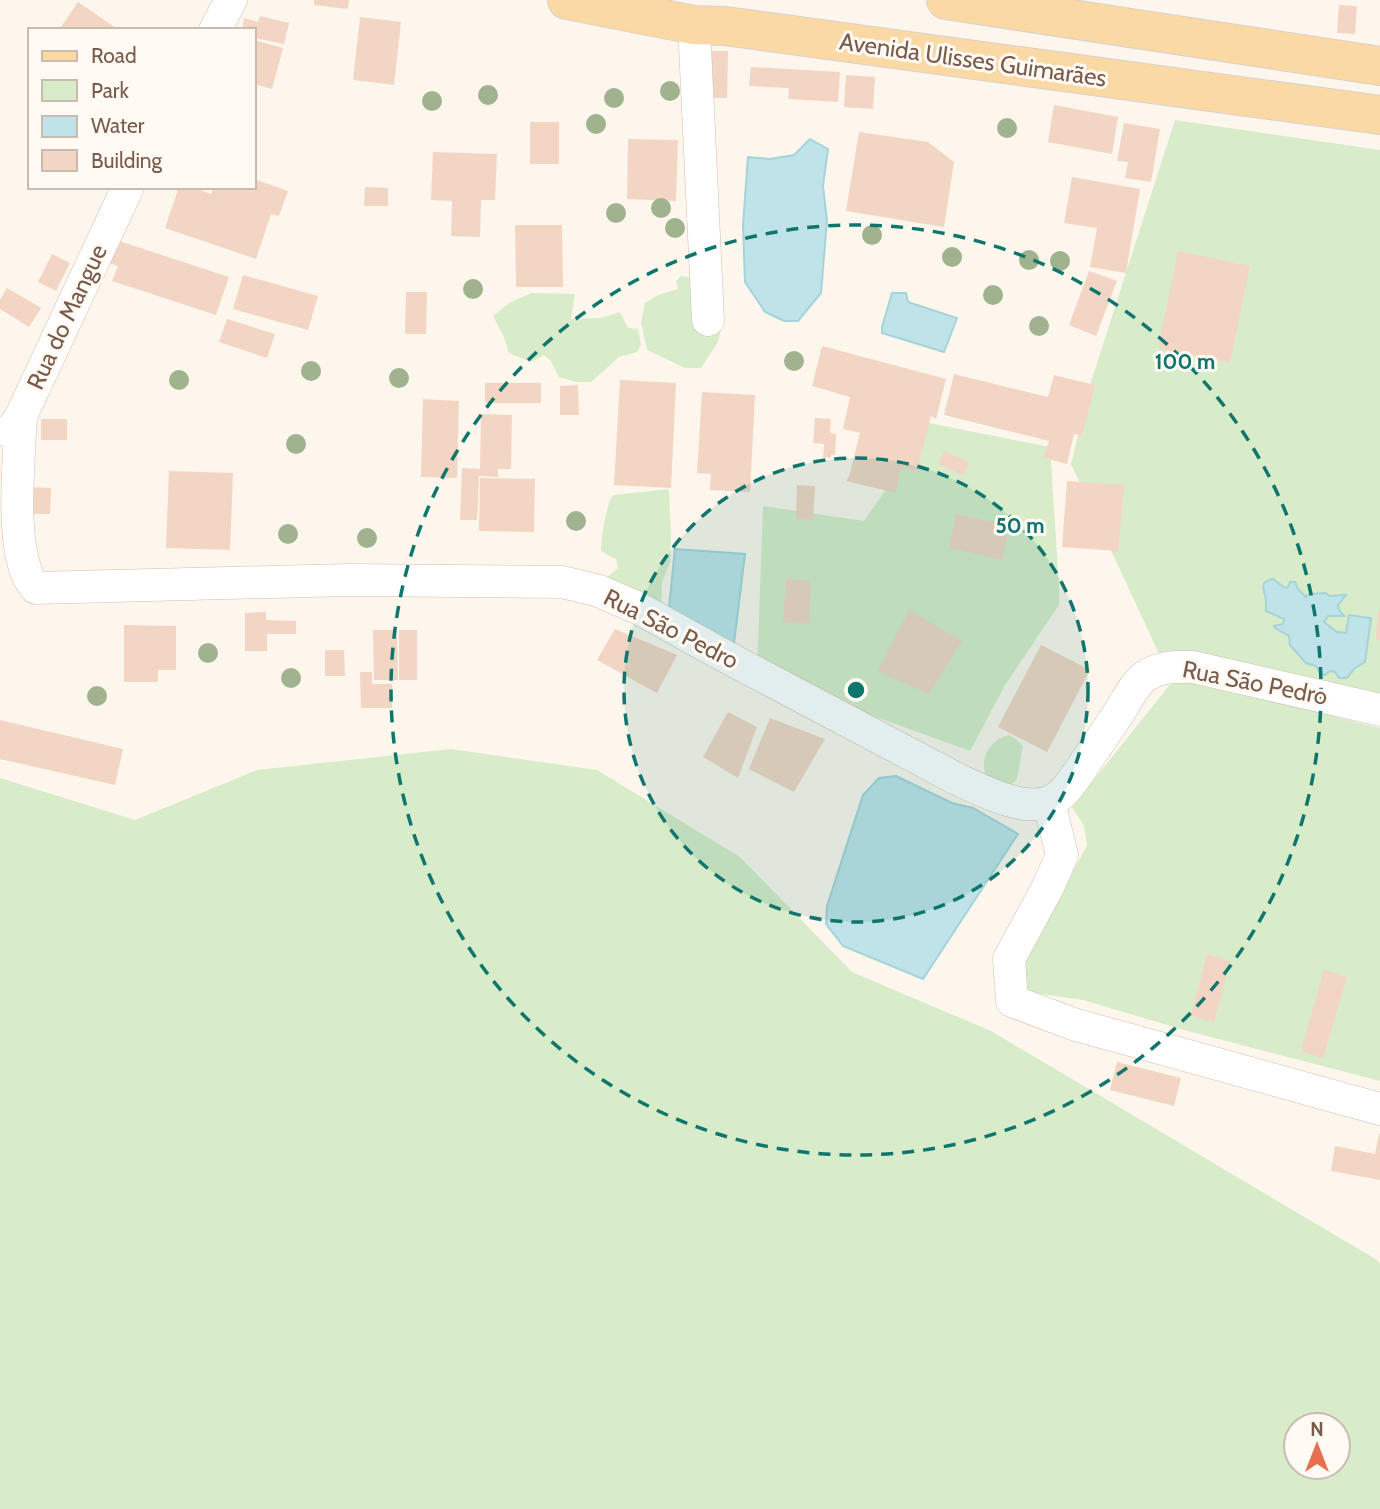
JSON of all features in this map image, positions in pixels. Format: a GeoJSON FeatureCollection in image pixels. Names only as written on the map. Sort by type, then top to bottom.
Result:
{"type":"FeatureCollection","features":[{"type":"Feature","properties":{"kind":"main road","name":"Avenida Ulisses Guimarães"},"geometry":{"type":"LineString","coordinates":[[567,0],[717,17],[1380,115]]}},
{"type":"Feature","properties":{"kind":"main road"},"geometry":{"type":"LineString","coordinates":[[946,0],[1380,66]]}},
{"type":"Feature","properties":{"kind":"street"},"geometry":{"type":"LineString","coordinates":[[216,28],[231,0]]}},
{"type":"Feature","properties":{"kind":"street"},"geometry":{"type":"LineString","coordinates":[[708,320],[717,17]]}},
{"type":"Feature","properties":{"kind":"street","name":"Rua do Mangue"},"geometry":{"type":"LineString","coordinates":[[0,443],[21,416],[127,189]]}},
{"type":"Feature","properties":{"kind":"street","name":"Rua São Pedro"},"geometry":{"type":"LineString","coordinates":[[21,416],[18,501],[20,540],[27,574],[36,588],[347,580],[562,582],[599,591],[638,608],[738,664],[984,792],[1016,802],[1049,802],[1065,791],[1136,684],[1153,672],[1171,666],[1193,667],[1380,710]]}},
{"type":"Feature","properties":{"kind":"street"},"geometry":{"type":"LineString","coordinates":[[1049,802],[1062,855],[1048,887],[1009,958],[1012,1001],[1073,1024],[1380,1109]]}},
{"type":"Feature","properties":{"kind":"green space"},"geometry":{"type":"Polygon","coordinates":[[[1175,120],[1380,150],[1380,703],[1160,656],[1071,464],[1091,382],[1175,120]]]}},
{"type":"Feature","properties":{"kind":"green space"},"geometry":{"type":"Polygon","coordinates":[[[681,276],[688,277],[723,321],[718,342],[701,368],[685,368],[647,350],[641,323],[645,303],[658,295],[678,289],[676,281],[681,276]]]}},
{"type":"Feature","properties":{"kind":"green space"},"geometry":{"type":"Polygon","coordinates":[[[531,293],[575,294],[571,319],[601,318],[620,312],[628,328],[638,329],[641,345],[637,352],[619,357],[591,382],[576,382],[559,377],[551,361],[544,355],[531,362],[509,353],[493,316],[509,303],[531,293]]]}},
{"type":"Feature","properties":{"kind":"green space"},"geometry":{"type":"Polygon","coordinates":[[[929,423],[1050,447],[1059,605],[1005,685],[970,751],[757,674],[763,506],[864,521],[929,423]]]}},
{"type":"Feature","properties":{"kind":"green space"},"geometry":{"type":"Polygon","coordinates":[[[669,489],[670,562],[662,582],[661,613],[603,581],[618,568],[616,559],[601,551],[601,545],[606,514],[613,495],[669,489]]]}},
{"type":"Feature","properties":{"kind":"green space"},"geometry":{"type":"Polygon","coordinates":[[[1176,677],[1380,728],[1380,1081],[1184,1030],[1083,1000],[1021,991],[1005,953],[1075,867],[1087,846],[1084,826],[1072,807],[1176,677]]]}},
{"type":"Feature","properties":{"kind":"green space"},"geometry":{"type":"Polygon","coordinates":[[[1009,735],[1023,746],[1017,779],[1011,785],[986,777],[984,770],[988,750],[996,741],[1009,735]]]}},
{"type":"Feature","properties":{"kind":"green space"},"geometry":{"type":"Polygon","coordinates":[[[451,749],[597,770],[740,857],[852,972],[991,1031],[1377,1260],[1380,1264],[1380,1509],[0,1509],[0,778],[135,820],[257,770],[451,749]]]}},
{"type":"Feature","properties":{"kind":"water"},"geometry":{"type":"Polygon","coordinates":[[[810,139],[828,149],[823,186],[827,220],[821,293],[798,321],[784,321],[765,312],[745,282],[743,225],[748,157],[770,159],[794,155],[810,139]]]}},
{"type":"Feature","properties":{"kind":"water"},"geometry":{"type":"Polygon","coordinates":[[[892,293],[906,293],[908,302],[957,318],[944,352],[882,333],[892,293]]]}},
{"type":"Feature","properties":{"kind":"water"},"geometry":{"type":"Polygon","coordinates":[[[675,549],[745,554],[733,651],[668,618],[675,549]]]}},
{"type":"Feature","properties":{"kind":"water"},"geometry":{"type":"Polygon","coordinates":[[[1273,579],[1285,588],[1290,582],[1295,582],[1306,597],[1309,594],[1326,593],[1329,596],[1346,595],[1338,605],[1344,616],[1328,616],[1324,622],[1337,632],[1346,633],[1349,615],[1371,618],[1365,662],[1355,668],[1347,678],[1339,678],[1335,672],[1330,671],[1325,675],[1320,673],[1316,666],[1306,663],[1290,645],[1289,636],[1274,626],[1283,624],[1284,619],[1266,611],[1263,586],[1265,582],[1273,579]]]}},
{"type":"Feature","properties":{"kind":"water"},"geometry":{"type":"Polygon","coordinates":[[[896,776],[952,803],[973,808],[1018,834],[923,979],[843,946],[826,924],[827,906],[863,795],[879,778],[896,776]]]}},
{"type":"Feature","properties":{"kind":"building"},"geometry":{"type":"Polygon","coordinates":[[[314,0],[349,0],[348,9],[314,5],[314,0]]]}},
{"type":"Feature","properties":{"kind":"building"},"geometry":{"type":"Polygon","coordinates":[[[78,2],[116,28],[60,28],[78,2]]]}},
{"type":"Feature","properties":{"kind":"building"},"geometry":{"type":"Polygon","coordinates":[[[1339,5],[1357,6],[1355,34],[1337,33],[1339,5]]]}},
{"type":"Feature","properties":{"kind":"building"},"geometry":{"type":"Polygon","coordinates":[[[260,16],[289,23],[284,44],[256,38],[256,28],[242,28],[244,18],[258,22],[260,16]]]}},
{"type":"Feature","properties":{"kind":"building"},"geometry":{"type":"Polygon","coordinates":[[[360,17],[401,22],[394,85],[353,80],[360,17]]]}},
{"type":"Feature","properties":{"kind":"building"},"geometry":{"type":"Polygon","coordinates":[[[256,41],[283,48],[272,89],[256,85],[256,41]]]}},
{"type":"Feature","properties":{"kind":"building"},"geometry":{"type":"Polygon","coordinates":[[[710,51],[728,51],[727,98],[710,98],[710,51]]]}},
{"type":"Feature","properties":{"kind":"building"},"geometry":{"type":"Polygon","coordinates":[[[751,67],[840,72],[838,102],[788,99],[789,88],[749,86],[751,67]]]}},
{"type":"Feature","properties":{"kind":"building"},"geometry":{"type":"Polygon","coordinates":[[[846,75],[875,77],[873,109],[844,107],[846,75]]]}},
{"type":"Feature","properties":{"kind":"building"},"geometry":{"type":"Polygon","coordinates":[[[1054,105],[1118,117],[1112,154],[1048,142],[1054,105]]]}},
{"type":"Feature","properties":{"kind":"building"},"geometry":{"type":"Polygon","coordinates":[[[530,122],[559,122],[559,164],[530,164],[530,122]]]}},
{"type":"Feature","properties":{"kind":"building"},"geometry":{"type":"Polygon","coordinates":[[[1124,123],[1160,129],[1151,182],[1125,178],[1128,162],[1117,161],[1124,123]]]}},
{"type":"Feature","properties":{"kind":"building"},"geometry":{"type":"Polygon","coordinates":[[[859,132],[928,142],[954,162],[944,227],[846,211],[859,132]]]}},
{"type":"Feature","properties":{"kind":"building"},"geometry":{"type":"Polygon","coordinates":[[[628,139],[678,140],[676,201],[627,199],[628,139]]]}},
{"type":"Feature","properties":{"kind":"building"},"geometry":{"type":"Polygon","coordinates":[[[433,152],[497,154],[495,200],[481,200],[480,237],[451,236],[452,201],[431,200],[433,152]]]}},
{"type":"Feature","properties":{"kind":"building"},"geometry":{"type":"Polygon","coordinates":[[[1072,177],[1140,189],[1126,273],[1090,267],[1097,228],[1064,223],[1072,177]]]}},
{"type":"Feature","properties":{"kind":"building"},"geometry":{"type":"Polygon","coordinates":[[[256,180],[288,191],[279,216],[271,214],[256,259],[165,228],[178,189],[198,189],[211,194],[213,189],[256,189],[256,180]]]}},
{"type":"Feature","properties":{"kind":"building"},"geometry":{"type":"Polygon","coordinates":[[[365,187],[388,188],[388,206],[364,206],[365,187]]]}},
{"type":"Feature","properties":{"kind":"building"},"geometry":{"type":"Polygon","coordinates":[[[515,225],[562,225],[563,287],[516,287],[515,225]]]}},
{"type":"Feature","properties":{"kind":"building"},"geometry":{"type":"Polygon","coordinates":[[[110,238],[229,277],[216,315],[112,281],[118,266],[103,261],[110,238]]]}},
{"type":"Feature","properties":{"kind":"building"},"geometry":{"type":"Polygon","coordinates":[[[1178,251],[1250,266],[1230,363],[1158,348],[1178,251]]]}},
{"type":"Feature","properties":{"kind":"building"},"geometry":{"type":"Polygon","coordinates":[[[52,254],[70,263],[56,291],[38,282],[52,254]]]}},
{"type":"Feature","properties":{"kind":"building"},"geometry":{"type":"Polygon","coordinates":[[[1089,271],[1117,281],[1096,336],[1069,325],[1089,271]]]}},
{"type":"Feature","properties":{"kind":"building"},"geometry":{"type":"Polygon","coordinates":[[[243,275],[318,296],[308,330],[233,309],[243,275]]]}},
{"type":"Feature","properties":{"kind":"building"},"geometry":{"type":"Polygon","coordinates":[[[7,288],[41,308],[29,327],[0,309],[0,300],[7,288]]]}},
{"type":"Feature","properties":{"kind":"building"},"geometry":{"type":"Polygon","coordinates":[[[406,292],[427,292],[426,334],[405,334],[406,292]]]}},
{"type":"Feature","properties":{"kind":"building"},"geometry":{"type":"Polygon","coordinates":[[[227,319],[275,334],[267,358],[219,342],[227,319]]]}},
{"type":"Feature","properties":{"kind":"building"},"geometry":{"type":"Polygon","coordinates":[[[822,346],[946,379],[936,419],[931,416],[917,471],[901,468],[896,493],[846,481],[860,433],[843,429],[850,397],[812,386],[822,346]]]}},
{"type":"Feature","properties":{"kind":"building"},"geometry":{"type":"Polygon","coordinates":[[[954,374],[1048,397],[1054,375],[1095,385],[1082,436],[1074,434],[1067,464],[1044,458],[1049,441],[944,415],[954,374]]]}},
{"type":"Feature","properties":{"kind":"building"},"geometry":{"type":"Polygon","coordinates":[[[620,380],[676,383],[671,488],[614,485],[620,380]]]}},
{"type":"Feature","properties":{"kind":"building"},"geometry":{"type":"Polygon","coordinates":[[[485,383],[541,383],[541,403],[485,403],[485,383]]]}},
{"type":"Feature","properties":{"kind":"building"},"geometry":{"type":"Polygon","coordinates":[[[578,385],[579,415],[560,415],[560,386],[578,385]]]}},
{"type":"Feature","properties":{"kind":"building"},"geometry":{"type":"Polygon","coordinates":[[[702,392],[755,395],[750,492],[710,490],[711,474],[697,473],[702,392]]]}},
{"type":"Feature","properties":{"kind":"building"},"geometry":{"type":"Polygon","coordinates":[[[423,399],[459,401],[457,478],[421,477],[423,399]]]}},
{"type":"Feature","properties":{"kind":"building"},"geometry":{"type":"Polygon","coordinates":[[[481,414],[512,415],[511,469],[498,469],[498,477],[479,476],[477,520],[460,520],[462,468],[480,469],[481,414]]]}},
{"type":"Feature","properties":{"kind":"building"},"geometry":{"type":"Polygon","coordinates":[[[815,418],[831,419],[830,433],[836,434],[835,455],[831,455],[831,458],[823,457],[824,444],[813,443],[815,418]]]}},
{"type":"Feature","properties":{"kind":"building"},"geometry":{"type":"Polygon","coordinates":[[[41,419],[67,419],[67,440],[41,440],[41,419]]]}},
{"type":"Feature","properties":{"kind":"building"},"geometry":{"type":"Polygon","coordinates":[[[944,451],[969,462],[963,475],[938,464],[944,451]]]}},
{"type":"Feature","properties":{"kind":"building"},"geometry":{"type":"Polygon","coordinates":[[[169,471],[233,473],[230,550],[166,548],[169,471]]]}},
{"type":"Feature","properties":{"kind":"building"},"geometry":{"type":"Polygon","coordinates":[[[480,478],[535,479],[534,532],[479,531],[480,478]]]}},
{"type":"Feature","properties":{"kind":"building"},"geometry":{"type":"Polygon","coordinates":[[[1067,481],[1124,485],[1118,551],[1062,547],[1067,481]]]}},
{"type":"Feature","properties":{"kind":"building"},"geometry":{"type":"Polygon","coordinates":[[[797,485],[815,486],[813,520],[796,519],[797,485]]]}},
{"type":"Feature","properties":{"kind":"building"},"geometry":{"type":"Polygon","coordinates":[[[30,487],[51,488],[50,514],[30,514],[30,487]]]}},
{"type":"Feature","properties":{"kind":"building"},"geometry":{"type":"Polygon","coordinates":[[[956,514],[1010,526],[1002,560],[949,548],[956,514]]]}},
{"type":"Feature","properties":{"kind":"building"},"geometry":{"type":"Polygon","coordinates":[[[786,579],[811,581],[809,624],[783,622],[786,579]]]}},
{"type":"Feature","properties":{"kind":"building"},"geometry":{"type":"Polygon","coordinates":[[[909,610],[962,641],[929,694],[878,671],[909,610]]]}},
{"type":"Feature","properties":{"kind":"building"},"geometry":{"type":"Polygon","coordinates":[[[1378,610],[1380,640],[1376,640],[1378,610]]]}},
{"type":"Feature","properties":{"kind":"building"},"geometry":{"type":"Polygon","coordinates":[[[266,612],[266,620],[296,621],[296,634],[267,634],[267,651],[245,651],[245,613],[266,612]]]}},
{"type":"Feature","properties":{"kind":"building"},"geometry":{"type":"Polygon","coordinates":[[[124,625],[176,626],[176,670],[158,670],[158,682],[124,682],[124,625]]]}},
{"type":"Feature","properties":{"kind":"building"},"geometry":{"type":"Polygon","coordinates":[[[615,629],[677,655],[657,693],[597,660],[615,629]]]}},
{"type":"Feature","properties":{"kind":"building"},"geometry":{"type":"Polygon","coordinates":[[[373,630],[397,630],[398,680],[374,680],[373,630]]]}},
{"type":"Feature","properties":{"kind":"building"},"geometry":{"type":"Polygon","coordinates":[[[399,630],[417,630],[417,680],[399,680],[399,630]]]}},
{"type":"Feature","properties":{"kind":"building"},"geometry":{"type":"Polygon","coordinates":[[[1041,645],[1090,670],[1047,752],[998,727],[1041,645]]]}},
{"type":"Feature","properties":{"kind":"building"},"geometry":{"type":"Polygon","coordinates":[[[325,650],[344,650],[345,676],[325,676],[325,650]]]}},
{"type":"Feature","properties":{"kind":"building"},"geometry":{"type":"Polygon","coordinates":[[[360,672],[372,672],[372,684],[392,684],[392,708],[361,708],[360,672]]]}},
{"type":"Feature","properties":{"kind":"building"},"geometry":{"type":"Polygon","coordinates":[[[728,712],[757,727],[738,778],[703,757],[728,712]]]}},
{"type":"Feature","properties":{"kind":"building"},"geometry":{"type":"Polygon","coordinates":[[[770,718],[825,739],[794,792],[749,769],[770,718]]]}},
{"type":"Feature","properties":{"kind":"building"},"geometry":{"type":"Polygon","coordinates":[[[0,720],[123,749],[115,785],[0,759],[0,720]]]}},
{"type":"Feature","properties":{"kind":"building"},"geometry":{"type":"Polygon","coordinates":[[[1207,954],[1230,961],[1214,1022],[1191,1016],[1207,954]]]}},
{"type":"Feature","properties":{"kind":"building"},"geometry":{"type":"Polygon","coordinates":[[[1324,970],[1347,977],[1323,1058],[1301,1051],[1324,970]]]}},
{"type":"Feature","properties":{"kind":"building"},"geometry":{"type":"Polygon","coordinates":[[[1117,1062],[1181,1078],[1174,1106],[1110,1090],[1117,1062]]]}},
{"type":"Feature","properties":{"kind":"building"},"geometry":{"type":"Polygon","coordinates":[[[1379,1134],[1380,1180],[1331,1171],[1335,1146],[1375,1154],[1379,1134]]]}}]}
